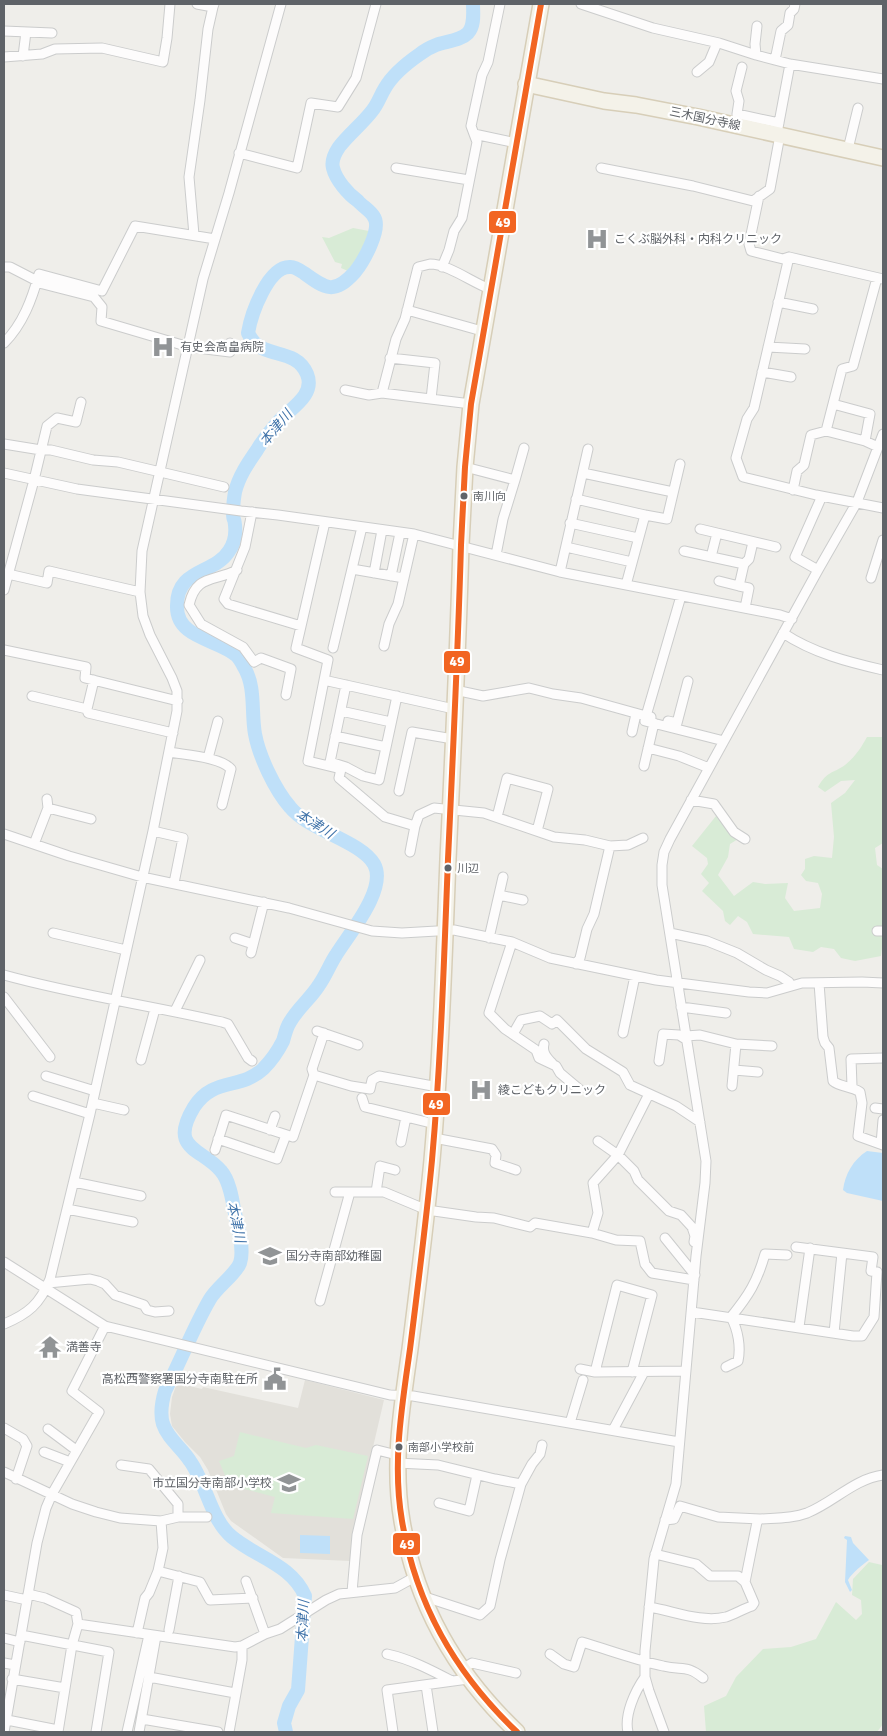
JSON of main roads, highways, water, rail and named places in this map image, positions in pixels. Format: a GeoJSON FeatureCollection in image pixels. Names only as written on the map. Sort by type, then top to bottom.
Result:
{"type":"FeatureCollection","features":[{"type":"Feature","properties":{"kind":"main road"},"geometry":{"type":"LineString","coordinates":[[517,1732],[461,1676],[422,1596],[407,1548],[401,1517],[397,1459],[403,1395],[427,1210],[438,1087],[461,545],[465,467],[471,404],[482,331],[541,4]]}},
{"type":"Feature","properties":{"kind":"main road","name":"三木国分寺線"},"geometry":{"type":"LineString","coordinates":[[526,84],[604,102],[636,105],[779,131],[883,158]]}},
{"type":"Feature","properties":{"kind":"water"},"geometry":{"type":"Polygon","coordinates":[[[867,1151],[883,1153],[883,1201],[847,1193],[843,1190],[851,1168],[867,1151]]]}},
{"type":"Feature","properties":{"kind":"water"},"geometry":{"type":"Polygon","coordinates":[[[300,1535],[330,1536],[330,1554],[300,1553],[300,1535]]]}},
{"type":"Feature","properties":{"kind":"water"},"geometry":{"type":"Polygon","coordinates":[[[845,1536],[851,1537],[853,1543],[869,1560],[848,1580],[852,1590],[850,1592],[845,1582],[847,1540],[844,1538],[845,1536]]]}},
{"type":"Feature","properties":{"kind":"waterway","name":"本津川"},"geometry":{"type":"LineString","coordinates":[[286,1732],[284,1723],[289,1706],[298,1690],[305,1596],[299,1585],[283,1569],[241,1544],[225,1530],[214,1511],[196,1470],[168,1434],[162,1420],[165,1391],[198,1321],[213,1294],[238,1267],[242,1251],[231,1194],[226,1179],[213,1163],[191,1146],[186,1140],[185,1132],[187,1121],[194,1107],[210,1091],[246,1080],[263,1069],[272,1059],[283,1041],[290,1022],[319,985],[334,958],[365,911],[376,886],[377,874],[374,864],[367,856],[298,815],[284,800],[268,772],[257,743],[253,700],[248,675],[237,656],[229,650],[191,632],[184,626],[179,618],[177,607],[178,594],[189,578],[222,559],[229,551],[235,535],[233,512],[235,492],[241,475],[269,432],[300,402],[308,389],[309,382],[303,366],[290,357],[262,348],[253,342],[248,333],[262,292],[275,274],[291,267],[301,271],[318,283],[330,287],[341,284],[355,272],[374,237],[376,222],[371,213],[346,191],[340,182],[333,165],[335,154],[343,142],[374,108],[388,83],[401,69],[428,49],[465,36],[468,33],[473,23],[473,4]]}},
{"type":"Feature","properties":{"kind":"place","name":"こくぶ脳外科・内科クリニック"},"geometry":{"type":"Point","coordinates":[597,239]}},
{"type":"Feature","properties":{"kind":"place","name":"有史会高畠病院"},"geometry":{"type":"Point","coordinates":[163,347]}},
{"type":"Feature","properties":{"kind":"place","name":"南川向"},"geometry":{"type":"Point","coordinates":[464,496]}},
{"type":"Feature","properties":{"kind":"place","name":"川辺"},"geometry":{"type":"Point","coordinates":[448,868]}},
{"type":"Feature","properties":{"kind":"place","name":"綾こどもクリニック"},"geometry":{"type":"Point","coordinates":[481,1090]}},
{"type":"Feature","properties":{"kind":"place","name":"国分寺南部幼稚園"},"geometry":{"type":"Point","coordinates":[270,1256]}},
{"type":"Feature","properties":{"kind":"place","name":"満善寺"},"geometry":{"type":"Point","coordinates":[50,1347]}},
{"type":"Feature","properties":{"kind":"place","name":"高松西警察署国分寺南駐在所"},"geometry":{"type":"Point","coordinates":[275,1379]}},
{"type":"Feature","properties":{"kind":"place","name":"南部小学校前"},"geometry":{"type":"Point","coordinates":[399,1447]}},
{"type":"Feature","properties":{"kind":"place","name":"市立国分寺南部小学校"},"geometry":{"type":"Point","coordinates":[289,1483]}}]}
